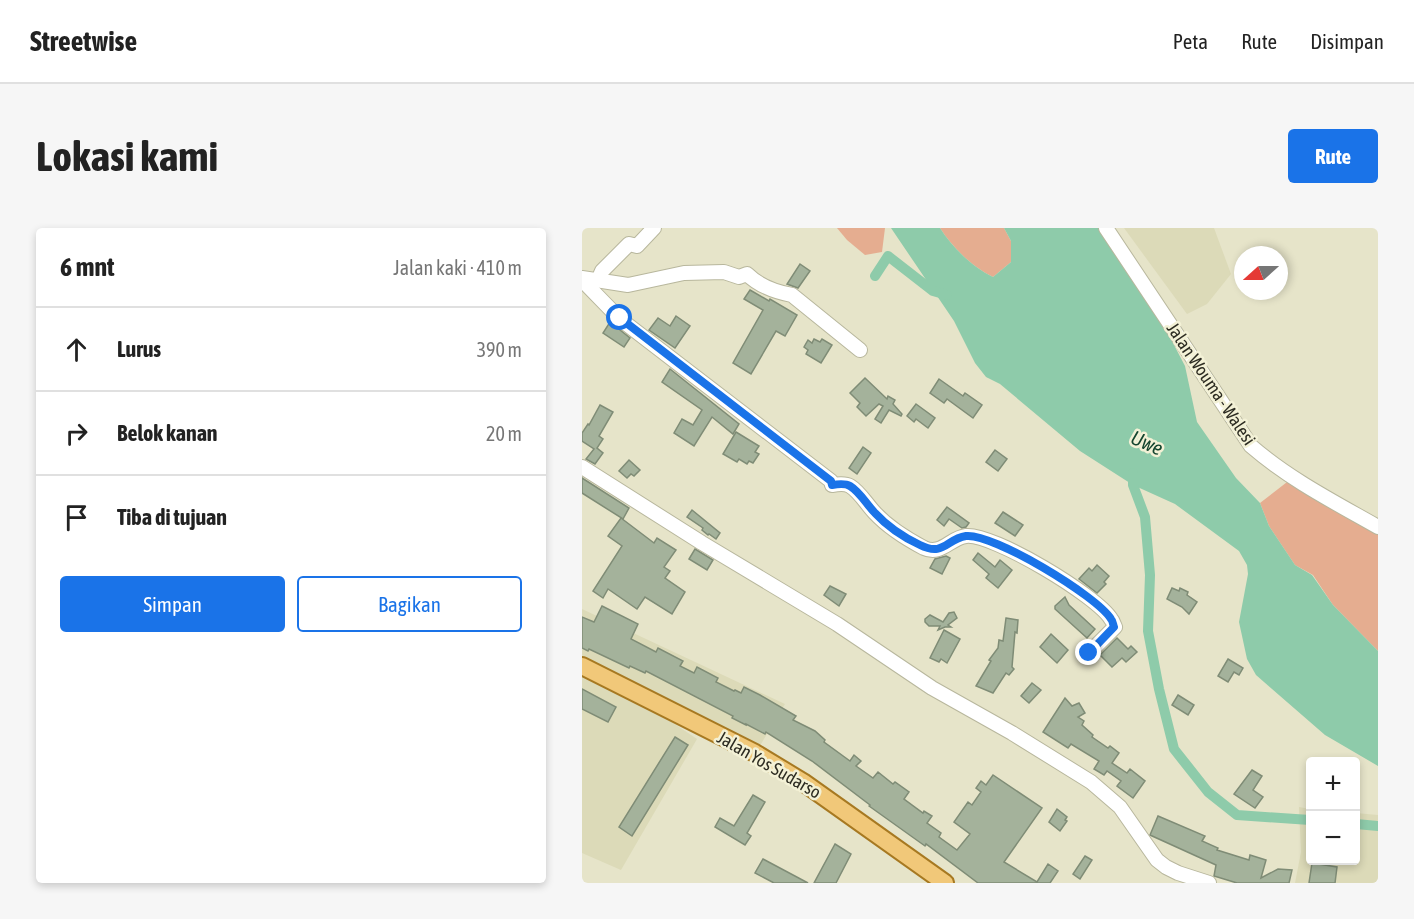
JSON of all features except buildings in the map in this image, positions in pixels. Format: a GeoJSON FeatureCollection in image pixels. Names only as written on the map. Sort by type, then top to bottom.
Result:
{"type":"FeatureCollection","features":[{"type":"Feature","properties":{"kind":"main road","name":"Jalan Yos Sudarso"},"geometry":{"type":"LineString","coordinates":[[582,666],[755,753],[803,782],[945,883]]}},
{"type":"Feature","properties":{"kind":"street"},"geometry":{"type":"LineString","coordinates":[[598,280],[602,271],[629,244],[637,246],[654,228]]}},
{"type":"Feature","properties":{"kind":"street","name":"Jalan Wouma - Walesi"},"geometry":{"type":"LineString","coordinates":[[1106,228],[1251,446],[1275,466],[1378,527]]}},
{"type":"Feature","properties":{"kind":"street"},"geometry":{"type":"LineString","coordinates":[[582,279],[628,285],[684,273],[724,272],[740,277],[747,274],[754,281],[792,295],[860,350]]}},
{"type":"Feature","properties":{"kind":"street"},"geometry":{"type":"LineString","coordinates":[[582,279],[620,318],[831,481],[832,485],[850,486],[878,516],[912,542],[929,550],[944,548],[956,539],[966,536],[980,538],[1020,553],[1070,583],[1112,619],[1114,627],[1089,653]]}},
{"type":"Feature","properties":{"kind":"street"},"geometry":{"type":"LineString","coordinates":[[582,467],[702,543],[837,624],[932,688],[1012,733],[1090,782],[1120,807],[1157,860],[1178,873],[1209,883]]}},
{"type":"Feature","properties":{"kind":"shaded area"},"geometry":{"type":"Polygon","coordinates":[[[837,228],[885,228],[882,252],[865,255],[837,228]]]}},
{"type":"Feature","properties":{"kind":"shaded area"},"geometry":{"type":"Polygon","coordinates":[[[940,228],[1004,228],[1011,241],[1011,262],[993,277],[963,256],[940,228]]]}},
{"type":"Feature","properties":{"kind":"shaded area"},"geometry":{"type":"Polygon","coordinates":[[[1124,228],[1214,228],[1231,274],[1207,304],[1187,314],[1124,228]]]}},
{"type":"Feature","properties":{"kind":"shaded area"},"geometry":{"type":"Polygon","coordinates":[[[1291,479],[1378,526],[1378,651],[1333,605],[1313,575],[1295,565],[1269,526],[1260,503],[1291,479]]]}},
{"type":"Feature","properties":{"kind":"shaded area"},"geometry":{"type":"Polygon","coordinates":[[[582,609],[785,704],[758,749],[681,706],[582,656],[582,609]]]}},
{"type":"Feature","properties":{"kind":"shaded area"},"geometry":{"type":"Polygon","coordinates":[[[582,674],[636,698],[697,739],[621,870],[582,853],[582,674]]]}},
{"type":"Feature","properties":{"kind":"shaded area"},"geometry":{"type":"Polygon","coordinates":[[[1299,807],[1306,808],[1306,865],[1360,865],[1360,813],[1378,815],[1378,883],[1295,883],[1301,852],[1299,807]]]}},
{"type":"Feature","properties":{"kind":"water","name":"Uwe"},"geometry":{"type":"Polygon","coordinates":[[[891,228],[940,228],[963,256],[993,277],[1011,262],[1011,241],[1004,228],[1103,228],[1150,299],[1185,366],[1197,422],[1236,478],[1260,503],[1269,526],[1295,565],[1312,575],[1333,605],[1378,651],[1378,766],[1325,735],[1256,675],[1247,659],[1239,622],[1248,574],[1247,565],[1239,551],[1175,504],[1133,485],[1080,451],[1000,384],[986,377],[975,363],[954,321],[891,228]]]}},
{"type":"Feature","properties":{"kind":"waterway"},"geometry":{"type":"LineString","coordinates":[[875,276],[888,256],[933,291],[947,295]]}},
{"type":"Feature","properties":{"kind":"waterway"},"geometry":{"type":"LineString","coordinates":[[1133,473],[1133,485],[1145,517],[1150,575],[1148,631],[1174,749],[1208,792],[1237,815],[1306,820]]}},
{"type":"Feature","properties":{"kind":"waterway"},"geometry":{"type":"LineString","coordinates":[[1360,824],[1378,826]]}},
{"type":"Feature","properties":{"kind":"route"},"geometry":{"type":"LineString","coordinates":[[620,318],[831,481],[832,485],[850,486],[878,516],[912,542],[929,550],[944,548],[956,539],[966,536],[980,538],[1020,553],[1070,583],[1112,619],[1114,627],[1089,653]]}}]}
